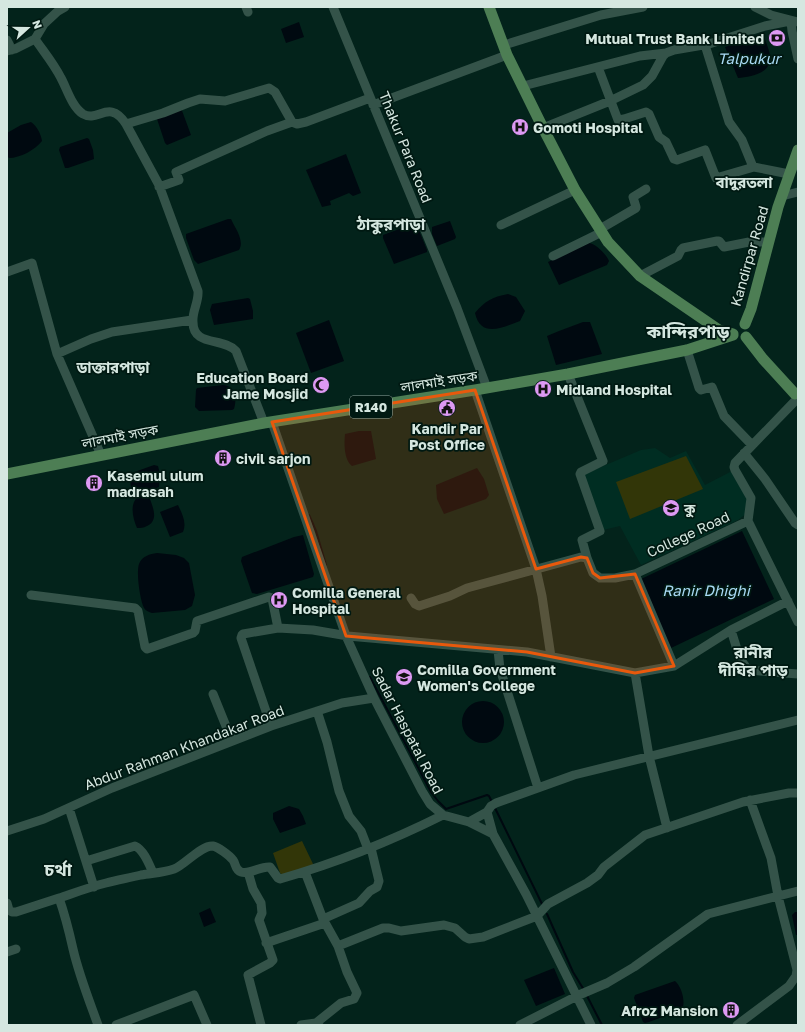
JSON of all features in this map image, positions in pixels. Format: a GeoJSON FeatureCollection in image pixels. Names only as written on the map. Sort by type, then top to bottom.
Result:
{"type":"FeatureCollection","features":[{"type":"Feature","properties":{"kind":"main road"},"geometry":{"type":"LineString","coordinates":[[489,7],[506,50],[543,128],[575,190],[608,242],[640,276],[719,330],[739,339],[746,337]]}},
{"type":"Feature","properties":{"kind":"main road","name":"Kandirpar Road"},"geometry":{"type":"LineString","coordinates":[[745,324],[751,309],[768,242],[782,196],[798,150]]}},
{"type":"Feature","properties":{"kind":"main road"},"geometry":{"type":"LineString","coordinates":[[733,335],[732,329],[735,324],[740,322],[745,324],[748,331],[746,337]]}},
{"type":"Feature","properties":{"kind":"main road","name":"লালমাই সড়ক"},"geometry":{"type":"LineString","coordinates":[[7,474],[268,423],[568,374],[688,350],[733,335]]}},
{"type":"Feature","properties":{"kind":"main road"},"geometry":{"type":"LineString","coordinates":[[746,337],[763,359],[797,397]]}},
{"type":"Feature","properties":{"kind":"street"},"geometry":{"type":"LineString","coordinates":[[7,40],[10,50],[35,39],[44,24],[58,11],[66,7]]}},
{"type":"Feature","properties":{"kind":"street","name":"Thakur Para Road"},"geometry":{"type":"LineString","coordinates":[[333,7],[457,308],[488,388]]}},
{"type":"Feature","properties":{"kind":"street"},"geometry":{"type":"LineString","coordinates":[[160,187],[179,180],[176,172],[267,131],[292,122],[297,124],[306,122],[372,102],[601,15],[643,7]]}},
{"type":"Feature","properties":{"kind":"street"},"geometry":{"type":"LineString","coordinates":[[755,7],[793,21]]}},
{"type":"Feature","properties":{"kind":"street"},"geometry":{"type":"LineString","coordinates":[[523,86],[640,56],[666,53],[674,50],[704,45],[765,26],[793,21]]}},
{"type":"Feature","properties":{"kind":"street"},"geometry":{"type":"LineString","coordinates":[[793,21],[794,45],[798,59]]}},
{"type":"Feature","properties":{"kind":"street"},"geometry":{"type":"LineString","coordinates":[[35,39],[61,77],[65,88],[80,112],[90,116],[108,111],[116,113],[126,124],[160,187],[198,290],[199,298],[192,320],[112,332],[91,339],[57,354]]}},
{"type":"Feature","properties":{"kind":"street"},"geometry":{"type":"LineString","coordinates":[[704,45],[729,122],[742,140],[754,167]]}},
{"type":"Feature","properties":{"kind":"street"},"geometry":{"type":"LineString","coordinates":[[543,128],[610,101],[643,85],[652,76],[666,53]]}},
{"type":"Feature","properties":{"kind":"street"},"geometry":{"type":"LineString","coordinates":[[598,67],[618,120],[624,120],[646,112],[649,114],[659,137],[666,142],[674,159],[677,160],[705,150],[714,177],[717,178],[754,167],[789,174]]}},
{"type":"Feature","properties":{"kind":"street"},"geometry":{"type":"LineString","coordinates":[[126,124],[163,113],[200,99],[225,101],[269,88],[275,92],[292,122]]}},
{"type":"Feature","properties":{"kind":"street"},"geometry":{"type":"LineString","coordinates":[[553,256],[601,231],[636,208],[633,197],[646,189]]}},
{"type":"Feature","properties":{"kind":"street"},"geometry":{"type":"LineString","coordinates":[[501,225],[575,190]]}},
{"type":"Feature","properties":{"kind":"street"},"geometry":{"type":"LineString","coordinates":[[782,196],[798,192]]}},
{"type":"Feature","properties":{"kind":"street"},"geometry":{"type":"LineString","coordinates":[[640,276],[678,256],[683,248],[717,241],[719,241],[724,247],[749,242],[768,242]]}},
{"type":"Feature","properties":{"kind":"street"},"geometry":{"type":"LineString","coordinates":[[7,272],[32,263],[57,354],[101,455]]}},
{"type":"Feature","properties":{"kind":"street","name":"Sadar Haspatal Road"},"geometry":{"type":"LineString","coordinates":[[192,320],[194,331],[199,337],[227,344],[236,351],[268,423],[374,698],[422,791],[430,804],[443,815],[469,822],[493,834]]}},
{"type":"Feature","properties":{"kind":"street"},"geometry":{"type":"LineString","coordinates":[[688,350],[699,388],[701,390],[712,387],[724,416],[752,445]]}},
{"type":"Feature","properties":{"kind":"street","name":"College Road"},"geometry":{"type":"LineString","coordinates":[[568,374],[603,461],[581,472],[580,474],[600,531],[582,540],[593,573],[600,578],[615,578],[635,574],[748,521],[751,498],[734,467],[735,463],[797,397]]}},
{"type":"Feature","properties":{"kind":"street"},"geometry":{"type":"LineString","coordinates":[[474,390],[536,569],[552,657]]}},
{"type":"Feature","properties":{"kind":"street"},"geometry":{"type":"LineString","coordinates":[[744,453],[765,479],[798,525]]}},
{"type":"Feature","properties":{"kind":"street"},"geometry":{"type":"LineString","coordinates":[[748,521],[788,601],[796,611],[798,622]]}},
{"type":"Feature","properties":{"kind":"street"},"geometry":{"type":"LineString","coordinates":[[412,598],[415,604],[419,606],[450,596],[467,588],[581,557],[587,558]]}},
{"type":"Feature","properties":{"kind":"street"},"geometry":{"type":"LineString","coordinates":[[635,574],[674,666]]}},
{"type":"Feature","properties":{"kind":"street"},"geometry":{"type":"LineString","coordinates":[[31,595],[135,608],[138,610],[145,647],[147,649],[193,633],[195,631],[197,621],[269,597],[272,598],[278,628]]}},
{"type":"Feature","properties":{"kind":"street"},"geometry":{"type":"LineString","coordinates":[[271,726],[241,638],[244,634],[278,628],[313,630],[350,636],[528,652],[635,673],[674,666],[731,630],[788,601]]}},
{"type":"Feature","properties":{"kind":"street"},"geometry":{"type":"LineString","coordinates":[[731,630],[740,659],[750,670],[798,674]]}},
{"type":"Feature","properties":{"kind":"street"},"geometry":{"type":"LineString","coordinates":[[498,650],[500,669],[538,788]]}},
{"type":"Feature","properties":{"kind":"street"},"geometry":{"type":"LineString","coordinates":[[635,673],[649,756],[667,828]]}},
{"type":"Feature","properties":{"kind":"street"},"geometry":{"type":"LineString","coordinates":[[213,694],[232,741]]}},
{"type":"Feature","properties":{"kind":"street","name":"Abdur Rahman Khandakar Road"},"geometry":{"type":"LineString","coordinates":[[7,831],[44,819],[112,788],[271,726],[342,703],[374,698]]}},
{"type":"Feature","properties":{"kind":"street"},"geometry":{"type":"LineString","coordinates":[[266,942],[324,921],[359,903],[370,891],[377,887],[379,881],[369,848],[361,831],[349,816],[339,791],[327,742],[317,711]]}},
{"type":"Feature","properties":{"kind":"street"},"geometry":{"type":"LineString","coordinates":[[469,822],[491,807],[574,775],[798,720]]}},
{"type":"Feature","properties":{"kind":"street"},"geometry":{"type":"LineString","coordinates":[[338,946],[383,928],[401,931],[444,925],[455,928],[465,937],[470,939],[483,937],[537,916],[548,904],[587,883],[645,835],[750,800],[789,793],[798,793]]}},
{"type":"Feature","properties":{"kind":"street"},"geometry":{"type":"LineString","coordinates":[[737,1025],[789,986],[796,976],[796,964],[778,896],[771,858],[750,800]]}},
{"type":"Feature","properties":{"kind":"street"},"geometry":{"type":"LineString","coordinates":[[491,807],[493,834],[578,995],[591,1025]]}},
{"type":"Feature","properties":{"kind":"street"},"geometry":{"type":"LineString","coordinates":[[69,808],[94,887]]}},
{"type":"Feature","properties":{"kind":"street"},"geometry":{"type":"LineString","coordinates":[[7,903],[9,910],[16,912],[94,887],[153,873],[163,873],[177,868],[202,849],[209,846],[214,846],[233,860],[238,871],[242,873],[270,867],[280,879],[305,872],[369,848],[443,815]]}},
{"type":"Feature","properties":{"kind":"street"},"geometry":{"type":"LineString","coordinates":[[86,861],[135,846],[142,852],[153,873]]}},
{"type":"Feature","properties":{"kind":"street"},"geometry":{"type":"LineString","coordinates":[[248,872],[253,889],[261,903],[262,913],[259,920],[273,960],[248,975],[261,1025]]}},
{"type":"Feature","properties":{"kind":"street"},"geometry":{"type":"LineString","coordinates":[[302,1025],[317,1024],[341,1003],[354,999],[357,993],[347,972],[338,946],[324,921],[305,872]]}},
{"type":"Feature","properties":{"kind":"street"},"geometry":{"type":"LineString","coordinates":[[520,1025],[578,995],[607,983],[634,967],[708,914],[798,891]]}},
{"type":"Feature","properties":{"kind":"street"},"geometry":{"type":"LineString","coordinates":[[59,898],[66,916],[75,957],[98,1025]]}},
{"type":"Feature","properties":{"kind":"street"},"geometry":{"type":"LineString","coordinates":[[116,1025],[193,995],[207,1025]]}},
{"type":"Feature","properties":{"kind":"highlighted area"},"geometry":{"type":"Polygon","coordinates":[[[475,390],[536,569],[581,557],[587,558],[593,573],[600,578],[635,574],[674,666],[635,673],[527,652],[346,636],[272,422],[475,390]]]}},
{"type":"Feature","properties":{"kind":"shaded area","name":"কু"},"geometry":{"type":"Polygon","coordinates":[[[655,448],[670,458],[686,451],[705,485],[732,471],[747,496],[747,513],[738,520],[641,565],[620,526],[603,530],[582,475],[641,450],[655,448]]]}},
{"type":"Feature","properties":{"kind":"shaded area"},"geometry":{"type":"Polygon","coordinates":[[[686,456],[703,489],[630,519],[616,482],[686,456]]]}},
{"type":"Feature","properties":{"kind":"shaded area"},"geometry":{"type":"Polygon","coordinates":[[[302,841],[314,866],[283,875],[280,873],[273,853],[302,841]]]}},
{"type":"Feature","properties":{"kind":"water"},"geometry":{"type":"Polygon","coordinates":[[[299,22],[304,37],[286,43],[281,29],[299,22]]]}},
{"type":"Feature","properties":{"kind":"water","name":"Talpukur"},"geometry":{"type":"Polygon","coordinates":[[[764,35],[770,53],[767,68],[758,74],[738,78],[725,47],[764,35]]]}},
{"type":"Feature","properties":{"kind":"water"},"geometry":{"type":"Polygon","coordinates":[[[181,108],[191,135],[167,145],[157,119],[181,108]]]}},
{"type":"Feature","properties":{"kind":"water"},"geometry":{"type":"Polygon","coordinates":[[[31,122],[38,130],[42,141],[27,153],[18,157],[9,158],[7,156],[7,133],[21,125],[31,122]]]}},
{"type":"Feature","properties":{"kind":"water"},"geometry":{"type":"Polygon","coordinates":[[[87,138],[89,139],[93,150],[94,159],[65,168],[59,150],[60,147],[87,138]]]}},
{"type":"Feature","properties":{"kind":"water"},"geometry":{"type":"Polygon","coordinates":[[[346,154],[361,193],[353,196],[349,193],[330,201],[331,205],[322,207],[306,170],[346,154]]]}},
{"type":"Feature","properties":{"kind":"water"},"geometry":{"type":"Polygon","coordinates":[[[231,219],[239,234],[241,246],[239,250],[198,264],[194,260],[186,234],[231,219]]]}},
{"type":"Feature","properties":{"kind":"water"},"geometry":{"type":"Polygon","coordinates":[[[450,221],[456,237],[455,239],[437,246],[432,234],[432,227],[450,221]]]}},
{"type":"Feature","properties":{"kind":"water"},"geometry":{"type":"Polygon","coordinates":[[[416,223],[427,252],[394,264],[383,235],[416,223]]]}},
{"type":"Feature","properties":{"kind":"water"},"geometry":{"type":"Polygon","coordinates":[[[589,243],[598,247],[606,255],[609,261],[607,265],[559,285],[548,262],[589,243]]]}},
{"type":"Feature","properties":{"kind":"water"},"geometry":{"type":"Polygon","coordinates":[[[508,294],[516,297],[525,311],[520,321],[493,329],[487,329],[482,326],[475,313],[489,300],[508,294]]]}},
{"type":"Feature","properties":{"kind":"water"},"geometry":{"type":"Polygon","coordinates":[[[248,298],[250,299],[253,311],[253,319],[214,325],[210,310],[212,304],[248,298]]]}},
{"type":"Feature","properties":{"kind":"water"},"geometry":{"type":"Polygon","coordinates":[[[329,320],[344,361],[311,373],[296,333],[329,320]]]}},
{"type":"Feature","properties":{"kind":"water"},"geometry":{"type":"Polygon","coordinates":[[[583,322],[590,322],[602,354],[556,365],[547,336],[583,322]]]}},
{"type":"Feature","properties":{"kind":"water"},"geometry":{"type":"Polygon","coordinates":[[[223,385],[233,390],[235,397],[234,409],[199,411],[195,407],[197,388],[223,385]]]}},
{"type":"Feature","properties":{"kind":"water"},"geometry":{"type":"Polygon","coordinates":[[[359,431],[371,431],[376,459],[352,466],[347,460],[346,456],[345,434],[359,431]]]}},
{"type":"Feature","properties":{"kind":"water"},"geometry":{"type":"Polygon","coordinates":[[[154,465],[158,466],[160,474],[159,487],[136,495],[131,487],[129,474],[154,465]]]}},
{"type":"Feature","properties":{"kind":"water"},"geometry":{"type":"Polygon","coordinates":[[[477,468],[484,479],[489,495],[486,499],[444,514],[437,499],[436,485],[477,468]]]}},
{"type":"Feature","properties":{"kind":"water"},"geometry":{"type":"Polygon","coordinates":[[[144,494],[148,494],[153,507],[154,516],[151,523],[147,526],[137,528],[133,513],[133,504],[135,499],[144,494]]]}},
{"type":"Feature","properties":{"kind":"water"},"geometry":{"type":"Polygon","coordinates":[[[178,505],[184,518],[183,532],[170,537],[160,512],[178,505]]]}},
{"type":"Feature","properties":{"kind":"water","name":"Ranir Dhighi"},"geometry":{"type":"Polygon","coordinates":[[[742,531],[774,599],[671,648],[639,580],[742,531]]]}},
{"type":"Feature","properties":{"kind":"water"},"geometry":{"type":"Polygon","coordinates":[[[303,535],[314,574],[313,577],[257,594],[252,593],[241,561],[242,557],[303,535]]]}},
{"type":"Feature","properties":{"kind":"water"},"geometry":{"type":"Polygon","coordinates":[[[157,553],[176,555],[184,558],[189,563],[195,595],[192,606],[185,610],[152,613],[144,608],[139,586],[138,568],[140,561],[144,557],[157,553]]]}},
{"type":"Feature","properties":{"kind":"water"},"geometry":{"type":"Polygon","coordinates":[[[479,701],[487,701],[495,704],[501,710],[504,722],[501,734],[495,740],[487,743],[479,743],[471,740],[465,734],[462,726],[462,718],[465,710],[471,704],[479,701]]]}},
{"type":"Feature","properties":{"kind":"water"},"geometry":{"type":"Polygon","coordinates":[[[289,806],[299,809],[306,824],[280,833],[273,819],[273,813],[289,806]]]}},
{"type":"Feature","properties":{"kind":"water"},"geometry":{"type":"Polygon","coordinates":[[[210,908],[216,922],[204,927],[199,913],[210,908]]]}},
{"type":"Feature","properties":{"kind":"water"},"geometry":{"type":"Polygon","coordinates":[[[795,912],[798,912],[797,935],[792,915],[795,912]]]}},
{"type":"Feature","properties":{"kind":"water"},"geometry":{"type":"Polygon","coordinates":[[[554,968],[565,994],[536,1006],[524,980],[554,968]]]}},
{"type":"Feature","properties":{"kind":"water"},"geometry":{"type":"Polygon","coordinates":[[[675,981],[682,993],[683,1007],[676,1012],[649,1022],[643,1022],[634,998],[635,995],[675,981]]]}},
{"type":"Feature","properties":{"kind":"waterway"},"geometry":{"type":"LineString","coordinates":[[309,515],[316,531],[326,565]]}},
{"type":"Feature","properties":{"kind":"waterway"},"geometry":{"type":"LineString","coordinates":[[370,677],[431,792],[438,801],[446,809],[487,795],[492,802]]}},
{"type":"Feature","properties":{"kind":"waterway"},"geometry":{"type":"LineString","coordinates":[[495,808],[543,906]]}},
{"type":"Feature","properties":{"kind":"waterway"},"geometry":{"type":"LineString","coordinates":[[547,914],[573,972],[584,990]]}},
{"type":"Feature","properties":{"kind":"waterway"},"geometry":{"type":"LineString","coordinates":[[586,994],[602,1025]]}},
{"type":"Feature","properties":{"kind":"place","name":"Mutual Trust Bank Limited"},"geometry":{"type":"Point","coordinates":[777,38]}},
{"type":"Feature","properties":{"kind":"place","name":"Gomoti Hospital"},"geometry":{"type":"Point","coordinates":[520,127]}},
{"type":"Feature","properties":{"kind":"place","name":"Education Board Jame Mosjid"},"geometry":{"type":"Point","coordinates":[321,385]}},
{"type":"Feature","properties":{"kind":"place","name":"Midland Hospital"},"geometry":{"type":"Point","coordinates":[543,389]}},
{"type":"Feature","properties":{"kind":"place","name":"Kandir Par Post Office"},"geometry":{"type":"Point","coordinates":[447,408]}},
{"type":"Feature","properties":{"kind":"place","name":"civil sarjon"},"geometry":{"type":"Point","coordinates":[223,458]}},
{"type":"Feature","properties":{"kind":"place","name":"Kasemul ulum madrasah"},"geometry":{"type":"Point","coordinates":[94,483]}},
{"type":"Feature","properties":{"kind":"place","name":"কু"},"geometry":{"type":"Point","coordinates":[671,508]}},
{"type":"Feature","properties":{"kind":"place","name":"Comilla General Hospital"},"geometry":{"type":"Point","coordinates":[279,600]}},
{"type":"Feature","properties":{"kind":"place","name":"Comilla Government Women's College"},"geometry":{"type":"Point","coordinates":[404,677]}},
{"type":"Feature","properties":{"kind":"place","name":"Afroz Mansion"},"geometry":{"type":"Point","coordinates":[731,1010]}},
{"type":"Feature","properties":{"kind":"district","name":"বাদুরতলা"},"geometry":{"type":"Point","coordinates":[744,182]}},
{"type":"Feature","properties":{"kind":"district","name":"ঠাকুরপাড়া"},"geometry":{"type":"Point","coordinates":[391,224]}},
{"type":"Feature","properties":{"kind":"district","name":"কান্দিরপাড়"},"geometry":{"type":"Point","coordinates":[688,331]}},
{"type":"Feature","properties":{"kind":"district","name":"ডাক্তারপাড়া"},"geometry":{"type":"Point","coordinates":[113,367]}},
{"type":"Feature","properties":{"kind":"district","name":"রানীর দীঘির পাড়"},"geometry":{"type":"Point","coordinates":[753,661]}},
{"type":"Feature","properties":{"kind":"district","name":"চর্থা"},"geometry":{"type":"Point","coordinates":[58,869]}}]}
